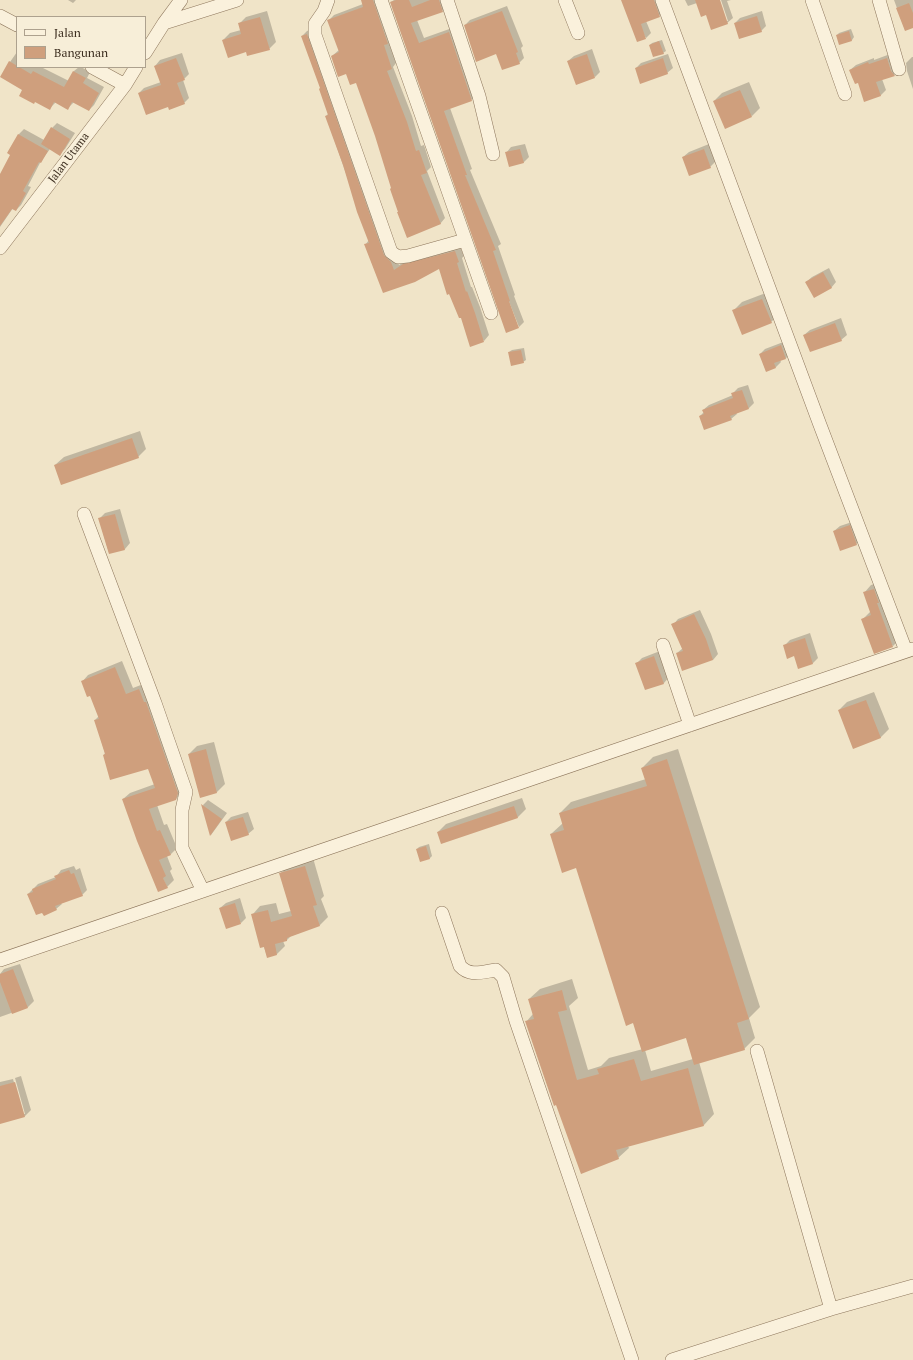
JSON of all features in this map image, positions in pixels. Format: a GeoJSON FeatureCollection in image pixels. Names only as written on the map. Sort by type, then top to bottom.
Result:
{"type":"FeatureCollection","features":[{"type":"Feature","properties":{"kind":"street"},"geometry":{"type":"LineString","coordinates":[[146,51],[181,0]]}},
{"type":"Feature","properties":{"kind":"street"},"geometry":{"type":"LineString","coordinates":[[164,23],[237,0]]}},
{"type":"Feature","properties":{"kind":"street"},"geometry":{"type":"LineString","coordinates":[[328,0],[324,11],[315,24],[315,35],[392,252],[398,257],[408,256],[465,240]]}},
{"type":"Feature","properties":{"kind":"street"},"geometry":{"type":"LineString","coordinates":[[381,0],[491,313]]}},
{"type":"Feature","properties":{"kind":"street"},"geometry":{"type":"LineString","coordinates":[[447,0],[479,96],[493,154]]}},
{"type":"Feature","properties":{"kind":"street"},"geometry":{"type":"LineString","coordinates":[[565,0],[578,33]]}},
{"type":"Feature","properties":{"kind":"street"},"geometry":{"type":"LineString","coordinates":[[0,960],[909,650],[820,425],[662,0]]}},
{"type":"Feature","properties":{"kind":"street"},"geometry":{"type":"LineString","coordinates":[[812,0],[844,94]]}},
{"type":"Feature","properties":{"kind":"street"},"geometry":{"type":"LineString","coordinates":[[879,0],[899,69]]}},
{"type":"Feature","properties":{"kind":"street"},"geometry":{"type":"LineString","coordinates":[[0,16],[16,24]]}},
{"type":"Feature","properties":{"kind":"street"},"geometry":{"type":"LineString","coordinates":[[94,68],[124,85]]}},
{"type":"Feature","properties":{"kind":"street","name":"Jalan Utama"},"geometry":{"type":"LineString","coordinates":[[0,248],[135,68]]}},
{"type":"Feature","properties":{"kind":"street"},"geometry":{"type":"LineString","coordinates":[[84,514],[155,703],[186,792],[182,810],[182,848],[203,891]]}},
{"type":"Feature","properties":{"kind":"street"},"geometry":{"type":"LineString","coordinates":[[663,645],[690,725]]}},
{"type":"Feature","properties":{"kind":"street"},"geometry":{"type":"LineString","coordinates":[[442,914],[460,966],[465,971],[470,973],[496,970],[503,978],[516,1021],[632,1360]]}},
{"type":"Feature","properties":{"kind":"street"},"geometry":{"type":"LineString","coordinates":[[757,1051],[831,1309]]}},
{"type":"Feature","properties":{"kind":"street"},"geometry":{"type":"LineString","coordinates":[[672,1360],[831,1309],[913,1286]]}},
{"type":"Feature","properties":{"kind":"building"},"geometry":{"type":"Polygon","coordinates":[[[361,0],[373,0],[388,44],[384,45],[392,69],[387,71],[407,122],[416,151],[419,150],[427,173],[421,175],[441,224],[407,238],[397,212],[375,136],[356,83],[350,85],[346,74],[338,77],[331,56],[339,52],[327,20],[363,7],[361,0]]]}},
{"type":"Feature","properties":{"kind":"building"},"geometry":{"type":"Polygon","coordinates":[[[396,0],[409,0],[412,7],[430,0],[439,0],[443,12],[411,23],[419,43],[449,32],[472,101],[444,111],[467,175],[465,175],[496,250],[493,251],[519,328],[506,333],[390,2],[396,0]]]}},
{"type":"Feature","properties":{"kind":"building"},"geometry":{"type":"Polygon","coordinates":[[[621,0],[654,0],[660,17],[641,24],[646,39],[637,42],[621,0]]]}},
{"type":"Feature","properties":{"kind":"building"},"geometry":{"type":"Polygon","coordinates":[[[695,0],[720,0],[728,24],[711,30],[706,15],[701,17],[695,0]]]}},
{"type":"Feature","properties":{"kind":"building"},"geometry":{"type":"Polygon","coordinates":[[[909,3],[913,13],[913,28],[905,31],[896,8],[909,3]]]}},
{"type":"Feature","properties":{"kind":"building"},"geometry":{"type":"Polygon","coordinates":[[[502,11],[518,52],[516,53],[520,64],[502,70],[496,54],[476,62],[464,25],[502,11]]]}},
{"type":"Feature","properties":{"kind":"building"},"geometry":{"type":"Polygon","coordinates":[[[757,16],[762,32],[739,39],[734,23],[757,16]]]}},
{"type":"Feature","properties":{"kind":"building"},"geometry":{"type":"Polygon","coordinates":[[[260,17],[270,50],[247,56],[246,52],[228,58],[222,40],[241,34],[238,23],[260,17]]]}},
{"type":"Feature","properties":{"kind":"building"},"geometry":{"type":"Polygon","coordinates":[[[849,31],[852,41],[839,45],[836,35],[849,31]]]}},
{"type":"Feature","properties":{"kind":"building"},"geometry":{"type":"Polygon","coordinates":[[[307,34],[384,255],[391,262],[394,270],[403,264],[455,251],[466,292],[467,291],[484,342],[470,347],[461,318],[459,318],[449,294],[447,295],[439,269],[415,282],[383,293],[364,244],[369,243],[325,116],[328,115],[319,89],[320,88],[301,36],[307,34]]]}},
{"type":"Feature","properties":{"kind":"building"},"geometry":{"type":"Polygon","coordinates":[[[659,41],[664,54],[653,57],[649,45],[659,41]]]}},
{"type":"Feature","properties":{"kind":"building"},"geometry":{"type":"Polygon","coordinates":[[[587,54],[595,78],[576,85],[567,61],[587,54]]]}},
{"type":"Feature","properties":{"kind":"building"},"geometry":{"type":"Polygon","coordinates":[[[176,58],[185,80],[177,83],[185,104],[169,110],[168,107],[146,115],[138,93],[161,85],[154,66],[176,58]]]}},
{"type":"Feature","properties":{"kind":"building"},"geometry":{"type":"Polygon","coordinates":[[[663,58],[668,74],[640,84],[635,68],[663,58]]]}},
{"type":"Feature","properties":{"kind":"building"},"geometry":{"type":"Polygon","coordinates":[[[887,58],[891,71],[895,76],[876,82],[881,96],[864,102],[858,83],[855,84],[849,70],[868,62],[869,64],[887,58]]]}},
{"type":"Feature","properties":{"kind":"building"},"geometry":{"type":"Polygon","coordinates":[[[9,61],[16,65],[16,68],[21,68],[31,74],[33,71],[64,87],[73,71],[86,78],[83,83],[99,93],[89,111],[72,102],[68,110],[54,102],[50,110],[19,96],[22,90],[0,77],[9,61]]]}},
{"type":"Feature","properties":{"kind":"building"},"geometry":{"type":"Polygon","coordinates":[[[740,90],[752,117],[725,129],[713,101],[740,90]]]}},
{"type":"Feature","properties":{"kind":"building"},"geometry":{"type":"Polygon","coordinates":[[[51,127],[70,139],[60,156],[41,144],[51,127]]]}},
{"type":"Feature","properties":{"kind":"building"},"geometry":{"type":"Polygon","coordinates":[[[18,134],[48,151],[41,163],[39,162],[23,191],[26,193],[16,211],[12,209],[0,226],[0,174],[10,155],[7,153],[18,134]]]}},
{"type":"Feature","properties":{"kind":"building"},"geometry":{"type":"Polygon","coordinates":[[[520,149],[524,163],[509,167],[505,152],[520,149]]]}},
{"type":"Feature","properties":{"kind":"building"},"geometry":{"type":"Polygon","coordinates":[[[704,149],[711,168],[689,176],[682,157],[704,149]]]}},
{"type":"Feature","properties":{"kind":"building"},"geometry":{"type":"Polygon","coordinates":[[[823,272],[832,288],[814,298],[805,282],[823,272]]]}},
{"type":"Feature","properties":{"kind":"building"},"geometry":{"type":"Polygon","coordinates":[[[762,299],[772,323],[742,335],[732,310],[762,299]]]}},
{"type":"Feature","properties":{"kind":"building"},"geometry":{"type":"Polygon","coordinates":[[[835,323],[842,341],[810,352],[803,335],[835,323]]]}},
{"type":"Feature","properties":{"kind":"building"},"geometry":{"type":"Polygon","coordinates":[[[781,345],[786,359],[774,363],[776,368],[766,372],[759,354],[781,345]]]}},
{"type":"Feature","properties":{"kind":"building"},"geometry":{"type":"Polygon","coordinates":[[[521,350],[524,363],[511,366],[508,352],[521,350]]]}},
{"type":"Feature","properties":{"kind":"building"},"geometry":{"type":"Polygon","coordinates":[[[742,390],[749,409],[730,416],[732,420],[704,430],[699,416],[704,414],[702,410],[733,398],[731,393],[742,390]]]}},
{"type":"Feature","properties":{"kind":"building"},"geometry":{"type":"Polygon","coordinates":[[[132,438],[139,458],[61,485],[54,465],[132,438]]]}},
{"type":"Feature","properties":{"kind":"building"},"geometry":{"type":"Polygon","coordinates":[[[115,514],[125,550],[109,554],[98,518],[115,514]]]}},
{"type":"Feature","properties":{"kind":"building"},"geometry":{"type":"Polygon","coordinates":[[[850,525],[857,545],[840,551],[833,531],[850,525]]]}},
{"type":"Feature","properties":{"kind":"building"},"geometry":{"type":"Polygon","coordinates":[[[874,589],[879,603],[877,603],[893,647],[874,654],[861,619],[871,615],[863,592],[874,589]]]}},
{"type":"Feature","properties":{"kind":"building"},"geometry":{"type":"Polygon","coordinates":[[[694,614],[706,639],[713,660],[682,671],[676,653],[683,651],[671,624],[694,614]]]}},
{"type":"Feature","properties":{"kind":"building"},"geometry":{"type":"Polygon","coordinates":[[[805,638],[813,664],[798,669],[794,656],[787,659],[783,645],[805,638]]]}},
{"type":"Feature","properties":{"kind":"building"},"geometry":{"type":"Polygon","coordinates":[[[654,656],[664,684],[645,690],[635,663],[654,656]]]}},
{"type":"Feature","properties":{"kind":"building"},"geometry":{"type":"Polygon","coordinates":[[[115,667],[126,694],[139,689],[144,702],[146,702],[178,793],[176,800],[149,809],[157,831],[160,830],[171,855],[159,860],[166,876],[163,878],[168,888],[158,892],[122,799],[155,788],[148,769],[110,780],[103,755],[105,754],[94,720],[99,719],[90,696],[87,697],[81,681],[115,667]]]}},
{"type":"Feature","properties":{"kind":"building"},"geometry":{"type":"Polygon","coordinates":[[[866,700],[881,738],[853,749],[838,710],[866,700]]]}},
{"type":"Feature","properties":{"kind":"building"},"geometry":{"type":"Polygon","coordinates":[[[206,749],[217,793],[200,798],[188,754],[206,749]]]}},
{"type":"Feature","properties":{"kind":"building"},"geometry":{"type":"Polygon","coordinates":[[[667,759],[749,1019],[737,1023],[745,1050],[694,1065],[686,1038],[642,1052],[633,1023],[626,1026],[576,868],[562,873],[550,834],[564,830],[559,813],[647,786],[641,768],[667,759]]]}},
{"type":"Feature","properties":{"kind":"building"},"geometry":{"type":"Polygon","coordinates":[[[201,804],[222,819],[210,836],[201,804]]]}},
{"type":"Feature","properties":{"kind":"building"},"geometry":{"type":"Polygon","coordinates":[[[514,806],[518,818],[441,844],[437,832],[514,806]]]}},
{"type":"Feature","properties":{"kind":"building"},"geometry":{"type":"Polygon","coordinates":[[[243,817],[249,835],[231,841],[225,822],[243,817]]]}},
{"type":"Feature","properties":{"kind":"building"},"geometry":{"type":"Polygon","coordinates":[[[426,846],[430,859],[420,862],[416,849],[426,846]]]}},
{"type":"Feature","properties":{"kind":"building"},"geometry":{"type":"Polygon","coordinates":[[[305,866],[317,905],[313,906],[320,926],[287,938],[287,941],[275,944],[277,955],[267,958],[264,947],[260,948],[251,914],[268,910],[271,922],[292,916],[279,873],[305,866]]]}},
{"type":"Feature","properties":{"kind":"building"},"geometry":{"type":"Polygon","coordinates":[[[69,870],[71,874],[74,873],[83,896],[55,906],[57,910],[44,916],[42,913],[36,915],[27,894],[33,892],[32,889],[56,879],[54,876],[69,870]]]}},
{"type":"Feature","properties":{"kind":"building"},"geometry":{"type":"Polygon","coordinates":[[[235,903],[241,924],[226,929],[219,908],[235,903]]]}},
{"type":"Feature","properties":{"kind":"building"},"geometry":{"type":"Polygon","coordinates":[[[13,969],[28,1008],[12,1014],[0,982],[0,974],[13,969]]]}},
{"type":"Feature","properties":{"kind":"building"},"geometry":{"type":"Polygon","coordinates":[[[562,990],[567,1010],[558,1012],[577,1080],[599,1074],[597,1069],[634,1059],[641,1081],[688,1068],[704,1126],[616,1150],[619,1159],[581,1174],[556,1105],[554,1106],[525,1021],[534,1019],[528,999],[562,990]]]}},
{"type":"Feature","properties":{"kind":"building"},"geometry":{"type":"Polygon","coordinates":[[[15,1082],[25,1117],[0,1124],[0,1086],[15,1082]]]}}]}
